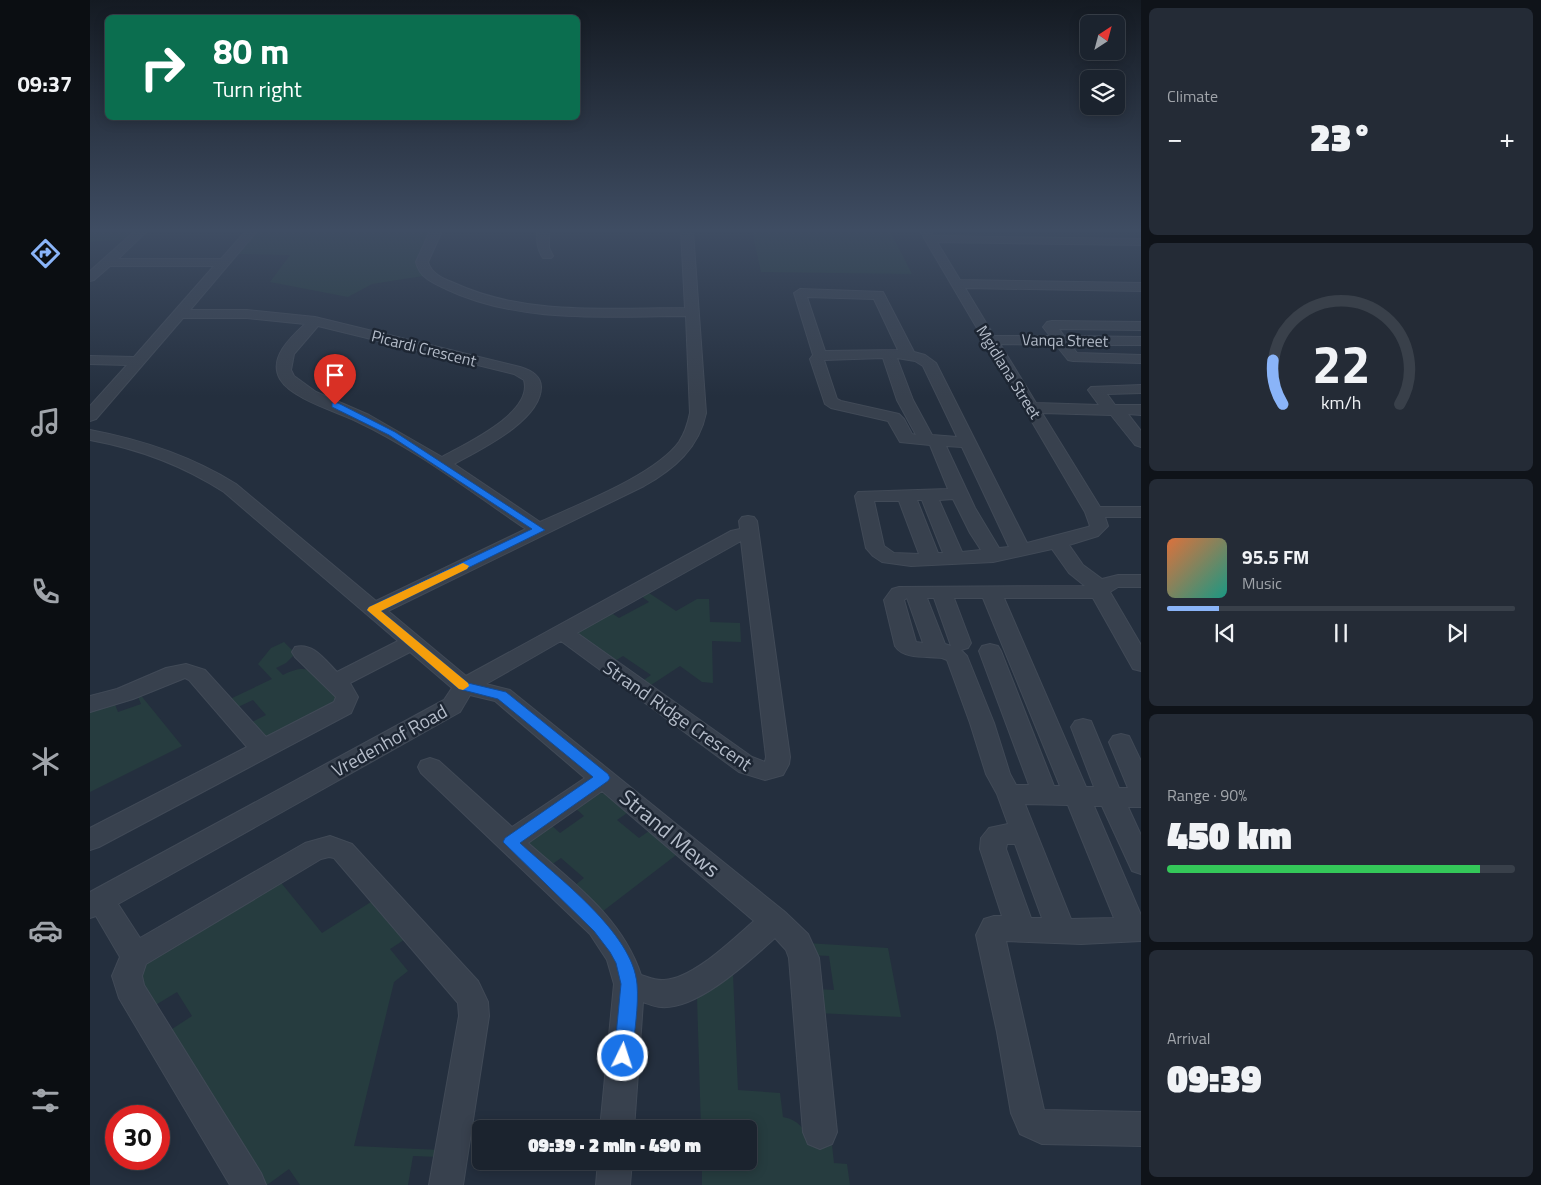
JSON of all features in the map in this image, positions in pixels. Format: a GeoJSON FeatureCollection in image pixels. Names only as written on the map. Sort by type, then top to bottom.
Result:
{"type":"FeatureCollection","features":[{"type":"Feature","properties":{"kind":"street"},"geometry":{"type":"LineString","coordinates":[[90,416],[203,286]]}},
{"type":"Feature","properties":{"kind":"street"},"geometry":{"type":"LineString","coordinates":[[451,286],[458,290],[529,308],[693,312]]}},
{"type":"Feature","properties":{"kind":"street"},"geometry":{"type":"LineString","coordinates":[[373,610],[653,474],[675,457],[690,439],[697,422],[698,413],[691,286]]}},
{"type":"Feature","properties":{"kind":"street","name":"Mgidlana Street"},"geometry":{"type":"LineString","coordinates":[[957,286],[1033,408],[1094,512]]}},
{"type":"Feature","properties":{"kind":"street"},"geometry":{"type":"LineString","coordinates":[[1021,286],[1029,298]]}},
{"type":"Feature","properties":{"kind":"street"},"geometry":{"type":"LineString","coordinates":[[1096,286],[1107,299]]}},
{"type":"Feature","properties":{"kind":"street"},"geometry":{"type":"LineString","coordinates":[[820,356],[800,293],[880,295],[899,339],[909,356]]}},
{"type":"Feature","properties":{"kind":"street","name":"Picardi Crescent"},"geometry":{"type":"LineString","coordinates":[[180,314],[248,314],[315,321],[515,370],[530,376],[534,384],[533,392],[529,404],[520,415],[506,426],[441,465]]}},
{"type":"Feature","properties":{"kind":"street"},"geometry":{"type":"LineString","coordinates":[[315,321],[285,358],[283,366],[287,377],[306,392],[392,434],[540,530]]}},
{"type":"Feature","properties":{"kind":"street"},"geometry":{"type":"LineString","coordinates":[[1141,341],[1135,325],[1050,326],[1071,356],[1141,359]]}},
{"type":"Feature","properties":{"kind":"street","name":"Vanqa Street"},"geometry":{"type":"LineString","coordinates":[[989,340],[1141,341]]}},
{"type":"Feature","properties":{"kind":"street"},"geometry":{"type":"LineString","coordinates":[[889,355],[905,400],[931,441],[978,532],[987,542],[993,556]]}},
{"type":"Feature","properties":{"kind":"street"},"geometry":{"type":"LineString","coordinates":[[820,356],[909,356],[921,358],[929,363],[1021,552]]}},
{"type":"Feature","properties":{"kind":"street"},"geometry":{"type":"LineString","coordinates":[[820,356],[816,361],[830,401],[836,405],[892,417],[896,419],[906,439],[968,442]]}},
{"type":"Feature","properties":{"kind":"street"},"geometry":{"type":"LineString","coordinates":[[90,360],[138,361]]}},
{"type":"Feature","properties":{"kind":"street"},"geometry":{"type":"LineString","coordinates":[[1141,390],[1096,390],[1141,442]]}},
{"type":"Feature","properties":{"kind":"street"},"geometry":{"type":"LineString","coordinates":[[1033,408],[1141,410]]}},
{"type":"Feature","properties":{"kind":"street","name":"Vredenhof Road"},"geometry":{"type":"LineString","coordinates":[[90,435],[157,451],[214,477],[230,488],[464,686],[452,706],[95,903]]}},
{"type":"Feature","properties":{"kind":"street"},"geometry":{"type":"LineString","coordinates":[[928,494],[955,559]]}},
{"type":"Feature","properties":{"kind":"street"},"geometry":{"type":"LineString","coordinates":[[960,494],[863,497],[875,548],[880,554],[896,559],[931,560],[993,556],[1021,552],[1098,530],[1099,521],[1094,512],[1141,512]]}},
{"type":"Feature","properties":{"kind":"street"},"geometry":{"type":"LineString","coordinates":[[906,495],[931,560]]}},
{"type":"Feature","properties":{"kind":"street","name":"Strand Ridge Crescent"},"geometry":{"type":"LineString","coordinates":[[464,686],[738,535],[749,527],[778,761],[772,770],[760,772],[742,763],[562,632]]}},
{"type":"Feature","properties":{"kind":"street"},"geometry":{"type":"LineString","coordinates":[[1058,542],[1068,561],[1079,574],[1101,590],[1139,658]]}},
{"type":"Feature","properties":{"kind":"street"},"geometry":{"type":"LineString","coordinates":[[1101,590],[1105,584],[1141,581]]}},
{"type":"Feature","properties":{"kind":"street"},"geometry":{"type":"LineString","coordinates":[[1061,931],[1009,794],[998,774],[982,724],[956,656],[947,651],[936,649],[909,648],[904,642],[894,600],[899,593],[916,592],[1101,590]]}},
{"type":"Feature","properties":{"kind":"street"},"geometry":{"type":"LineString","coordinates":[[916,592],[936,649]]}},
{"type":"Feature","properties":{"kind":"street"},"geometry":{"type":"LineString","coordinates":[[942,592],[960,643]]}},
{"type":"Feature","properties":{"kind":"street"},"geometry":{"type":"LineString","coordinates":[[991,592],[1137,929],[1061,931],[994,928],[990,935],[1012,1032],[1027,1113],[1032,1122],[1042,1127],[1141,1129]]}},
{"type":"Feature","properties":{"kind":"street"},"geometry":{"type":"LineString","coordinates":[[335,682],[411,643]]}},
{"type":"Feature","properties":{"kind":"street"},"geometry":{"type":"LineString","coordinates":[[990,651],[1045,796]]}},
{"type":"Feature","properties":{"kind":"street"},"geometry":{"type":"LineString","coordinates":[[90,840],[343,707],[347,694],[303,652]]}},
{"type":"Feature","properties":{"kind":"street"},"geometry":{"type":"LineString","coordinates":[[90,704],[125,694],[174,673],[191,672],[197,675],[263,750]]}},
{"type":"Feature","properties":{"kind":"street","name":"Strand Mews"},"geometry":{"type":"LineString","coordinates":[[464,686],[502,695],[775,920],[798,944],[804,958],[820,1132]]}},
{"type":"Feature","properties":{"kind":"street"},"geometry":{"type":"LineString","coordinates":[[1082,727],[1111,798],[1141,863]]}},
{"type":"Feature","properties":{"kind":"street"},"geometry":{"type":"LineString","coordinates":[[1121,742],[1141,789]]}},
{"type":"Feature","properties":{"kind":"street"},"geometry":{"type":"LineString","coordinates":[[430,767],[600,926],[616,947],[624,963],[629,984],[619,1120]]}},
{"type":"Feature","properties":{"kind":"street"},"geometry":{"type":"LineString","coordinates":[[510,842],[603,778]]}},
{"type":"Feature","properties":{"kind":"street"},"geometry":{"type":"LineString","coordinates":[[1009,794],[1141,798]]}},
{"type":"Feature","properties":{"kind":"street"},"geometry":{"type":"LineString","coordinates":[[1021,930],[993,849],[994,838],[998,835],[1024,833]]}},
{"type":"Feature","properties":{"kind":"street"},"geometry":{"type":"LineString","coordinates":[[248,1185],[130,990],[126,976],[135,956],[314,850],[330,846],[343,851],[467,990],[473,1002],[474,1016],[446,1185]]}},
{"type":"Feature","properties":{"kind":"street"},"geometry":{"type":"LineString","coordinates":[[95,903],[135,956]]}},
{"type":"Feature","properties":{"kind":"street"},"geometry":{"type":"LineString","coordinates":[[629,984],[663,994],[690,988],[775,920]]}},
{"type":"Feature","properties":{"kind":"street"},"geometry":{"type":"LineString","coordinates":[[613,1185],[614,1170]]}},
{"type":"Feature","properties":{"kind":"green space"},"geometry":{"type":"Polygon","coordinates":[[[292,286],[368,286],[348,297],[292,286]]]}},
{"type":"Feature","properties":{"kind":"green space"},"geometry":{"type":"Polygon","coordinates":[[[646,591],[676,611],[697,599],[709,599],[710,622],[740,623],[741,642],[712,641],[713,683],[702,682],[680,666],[648,687],[641,682],[651,675],[623,656],[613,662],[578,636],[578,632],[610,612],[619,618],[649,602],[640,595],[646,591]]]}},
{"type":"Feature","properties":{"kind":"green space"},"geometry":{"type":"Polygon","coordinates":[[[284,642],[293,651],[293,656],[286,663],[276,668],[283,675],[301,669],[314,672],[338,695],[339,701],[269,736],[263,735],[250,723],[266,715],[253,700],[236,708],[228,700],[272,679],[258,664],[271,648],[284,642]]]}},
{"type":"Feature","properties":{"kind":"green space"},"geometry":{"type":"Polygon","coordinates":[[[139,693],[182,746],[90,792],[90,709],[114,702],[118,712],[141,704],[137,694],[139,693]]]}},
{"type":"Feature","properties":{"kind":"green space"},"geometry":{"type":"Polygon","coordinates":[[[600,793],[606,794],[630,811],[617,820],[639,838],[652,829],[680,852],[598,915],[570,889],[584,878],[561,858],[547,868],[528,846],[528,842],[549,823],[560,833],[584,816],[574,807],[600,793]]]}},
{"type":"Feature","properties":{"kind":"green space"},"geometry":{"type":"Polygon","coordinates":[[[278,879],[322,933],[374,900],[407,938],[390,949],[408,971],[394,982],[354,1146],[441,1150],[439,1157],[413,1156],[408,1185],[300,1185],[289,1169],[267,1185],[264,1185],[169,1031],[192,1016],[177,992],[154,1006],[139,983],[144,962],[278,879]]]}},
{"type":"Feature","properties":{"kind":"green space"},"geometry":{"type":"Polygon","coordinates":[[[806,943],[888,948],[901,1017],[817,1013],[815,989],[834,990],[829,956],[810,955],[806,943]]]}},
{"type":"Feature","properties":{"kind":"green space"},"geometry":{"type":"Polygon","coordinates":[[[729,970],[733,974],[738,1090],[780,1093],[783,1117],[793,1120],[803,1129],[808,1144],[832,1145],[834,1163],[847,1164],[850,1185],[702,1185],[702,1170],[757,1170],[757,1120],[701,1120],[697,997],[729,970]]]}},
{"type":"Feature","properties":{"kind":"slow traffic"},"geometry":{"type":"LineString","coordinates":[[463,566],[373,610],[463,686]]}},
{"type":"Feature","properties":{"kind":"route"},"geometry":{"type":"LineString","coordinates":[[335,405],[392,434],[540,530],[373,610],[464,686],[502,695],[603,778],[510,842],[600,926],[616,947],[624,963],[629,984],[623,1056]]}}]}
